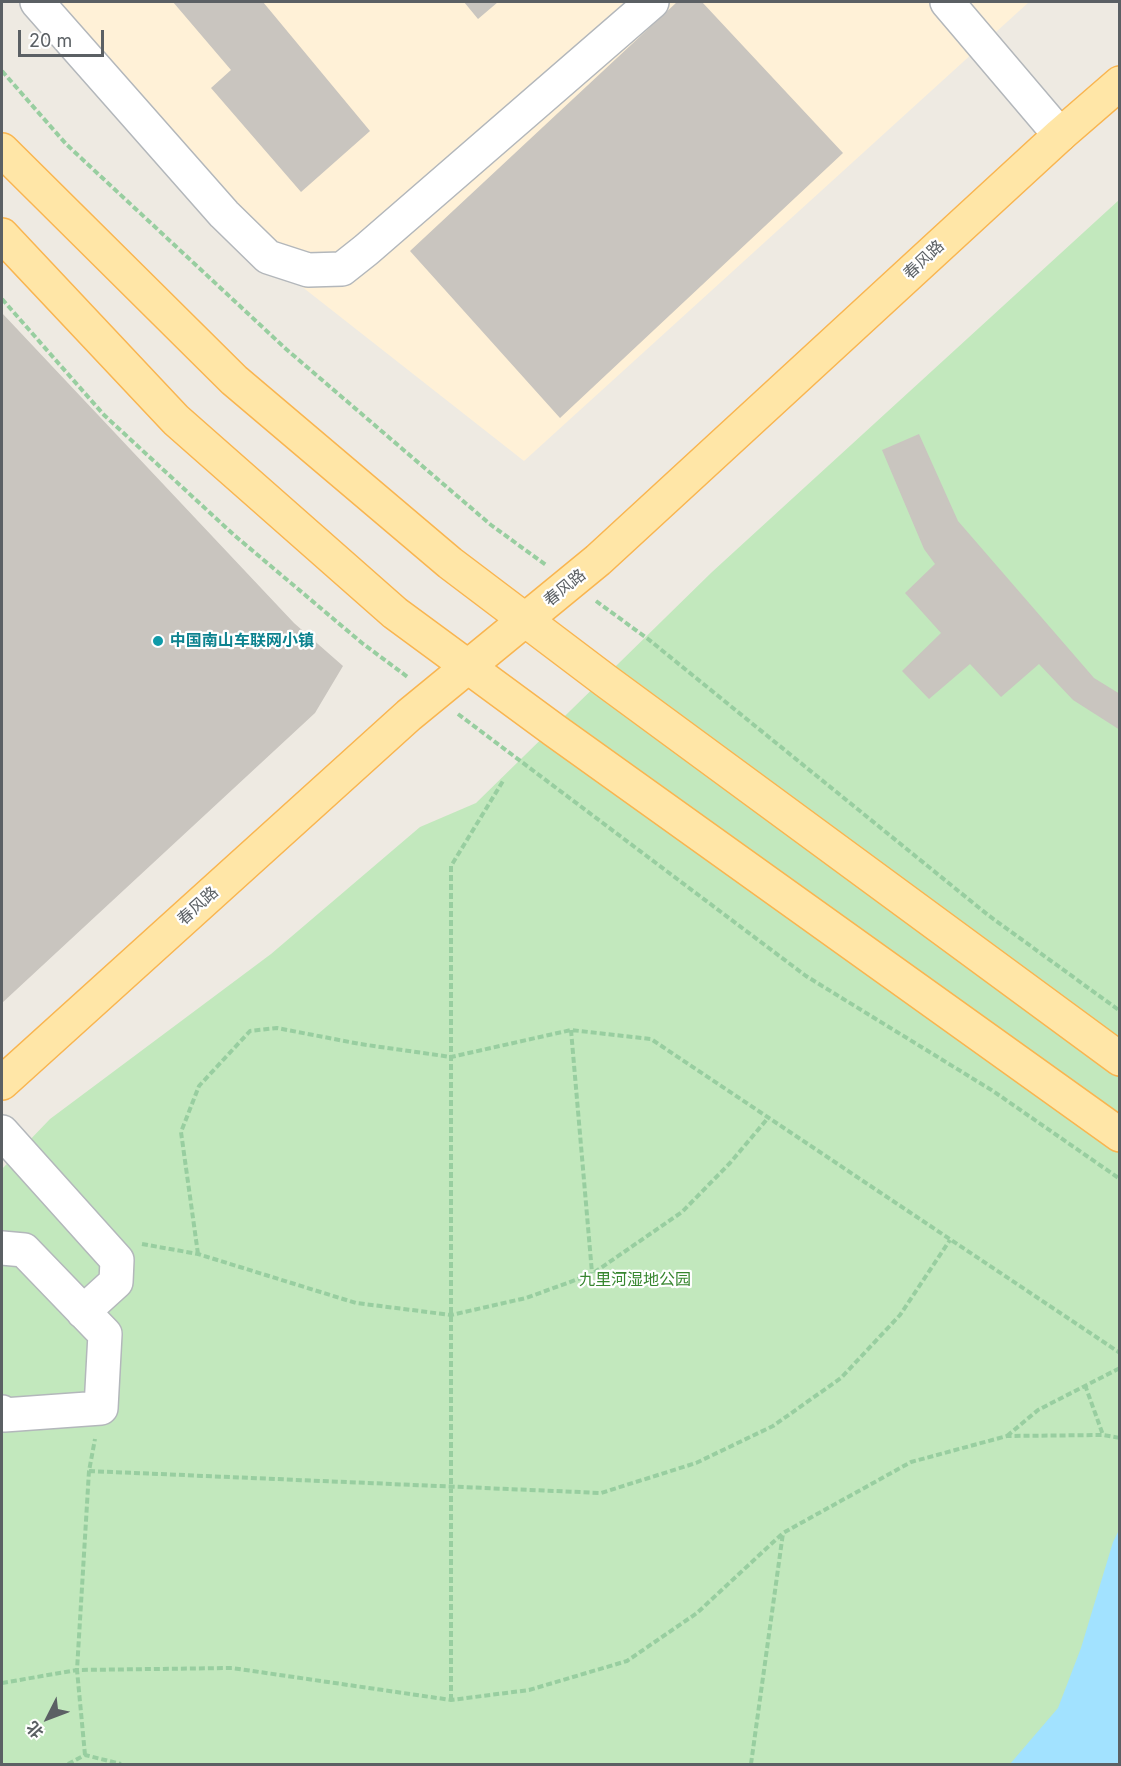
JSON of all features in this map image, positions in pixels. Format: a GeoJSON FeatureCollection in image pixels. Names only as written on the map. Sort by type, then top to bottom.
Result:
{"type":"FeatureCollection","features":[{"type":"Feature","properties":{"kind":"main road","name":"春风路"},"geometry":{"type":"LineString","coordinates":[[2,1083],[433,696],[607,552],[1119,83]]}},
{"type":"Feature","properties":{"kind":"main road"},"geometry":{"type":"LineString","coordinates":[[2,150],[234,380],[450,563],[606,681],[1119,1059]]}},
{"type":"Feature","properties":{"kind":"main road"},"geometry":{"type":"LineString","coordinates":[[2,235],[176,420],[395,613],[1119,1135]]}},
{"type":"Feature","properties":{"kind":"street"},"geometry":{"type":"LineString","coordinates":[[37,2],[224,214],[268,257],[308,270],[342,269],[652,2]]}},
{"type":"Feature","properties":{"kind":"street"},"geometry":{"type":"LineString","coordinates":[[947,2],[1060,135]]}},
{"type":"Feature","properties":{"kind":"street"},"geometry":{"type":"LineString","coordinates":[[2,1132],[117,1260],[116,1282],[83,1312]]}},
{"type":"Feature","properties":{"kind":"street"},"geometry":{"type":"LineString","coordinates":[[2,1248],[24,1251],[105,1334],[101,1408],[4,1415],[2,1412]]}},
{"type":"Feature","properties":{"kind":"path"},"geometry":{"type":"LineString","coordinates":[[2,71],[66,144],[286,350],[490,525],[648,639],[988,915],[1119,1011]]}},
{"type":"Feature","properties":{"kind":"path"},"geometry":{"type":"LineString","coordinates":[[2,299],[104,415],[271,566],[362,643],[806,976],[993,1091],[1119,1179]]}},
{"type":"Feature","properties":{"kind":"path"},"geometry":{"type":"LineString","coordinates":[[451,1700],[451,866],[502,781]]}},
{"type":"Feature","properties":{"kind":"path"},"geometry":{"type":"LineString","coordinates":[[198,1254],[181,1132],[199,1086],[250,1030],[276,1028],[360,1044],[451,1057],[572,1030],[651,1039],[1119,1353]]}},
{"type":"Feature","properties":{"kind":"path"},"geometry":{"type":"LineString","coordinates":[[572,1030],[592,1274]]}},
{"type":"Feature","properties":{"kind":"path"},"geometry":{"type":"LineString","coordinates":[[117,1260],[140,1244],[198,1254],[356,1304],[451,1315],[526,1298],[592,1274],[682,1212],[730,1163],[768,1118]]}},
{"type":"Feature","properties":{"kind":"path"},"geometry":{"type":"LineString","coordinates":[[89,1471],[600,1493],[696,1463],[773,1426],[841,1378],[900,1315],[950,1240]]}},
{"type":"Feature","properties":{"kind":"path"},"geometry":{"type":"LineString","coordinates":[[1007,1436],[1038,1410],[1119,1368]]}},
{"type":"Feature","properties":{"kind":"path"},"geometry":{"type":"LineString","coordinates":[[1084,1385],[1103,1435]]}},
{"type":"Feature","properties":{"kind":"path"},"geometry":{"type":"LineString","coordinates":[[86,1755],[77,1670],[89,1471],[101,1408]]}},
{"type":"Feature","properties":{"kind":"path"},"geometry":{"type":"LineString","coordinates":[[2,1683],[77,1670],[232,1668],[451,1700],[529,1690],[627,1661],[697,1613],[783,1533],[911,1462],[1007,1436],[1103,1435],[1119,1438]]}},
{"type":"Feature","properties":{"kind":"path"},"geometry":{"type":"LineString","coordinates":[[751,1764],[783,1533]]}},
{"type":"Feature","properties":{"kind":"path"},"geometry":{"type":"LineString","coordinates":[[68,1764],[86,1755],[121,1764]]}},
{"type":"Feature","properties":{"kind":"shaded area"},"geometry":{"type":"Polygon","coordinates":[[[54,2],[1029,2],[524,461],[282,271],[54,2]]]}},
{"type":"Feature","properties":{"kind":"green space","name":"九里河湿地公园"},"geometry":{"type":"Polygon","coordinates":[[[1119,200],[1119,1764],[2,1764],[2,1169],[50,1119],[271,954],[420,827],[476,803],[712,572],[1119,200]]]}},
{"type":"Feature","properties":{"kind":"water"},"geometry":{"type":"Polygon","coordinates":[[[1119,1530],[1119,1764],[1010,1764],[1058,1708],[1081,1648],[1113,1542],[1119,1530]]]}},
{"type":"Feature","properties":{"kind":"building"},"geometry":{"type":"Polygon","coordinates":[[[173,2],[263,2],[370,131],[301,192],[211,88],[231,70],[173,2]]]}},
{"type":"Feature","properties":{"kind":"building"},"geometry":{"type":"Polygon","coordinates":[[[464,2],[498,2],[478,19],[464,2]]]}},
{"type":"Feature","properties":{"kind":"building"},"geometry":{"type":"Polygon","coordinates":[[[677,2],[702,2],[843,153],[560,418],[410,251],[677,2]]]}},
{"type":"Feature","properties":{"kind":"building","name":"中国南山车联网小镇"},"geometry":{"type":"Polygon","coordinates":[[[2,313],[294,623],[343,666],[315,713],[2,1003],[2,313]]]}},
{"type":"Feature","properties":{"kind":"building"},"geometry":{"type":"Polygon","coordinates":[[[919,434],[958,521],[1094,678],[1120,694],[1120,730],[1073,700],[1039,664],[1001,697],[970,664],[929,699],[902,671],[941,633],[905,593],[935,564],[924,549],[882,450],[919,434]]]}},
{"type":"Feature","properties":{"kind":"place","name":"中国南山车联网小镇"},"geometry":{"type":"Point","coordinates":[158,641]}}]}
